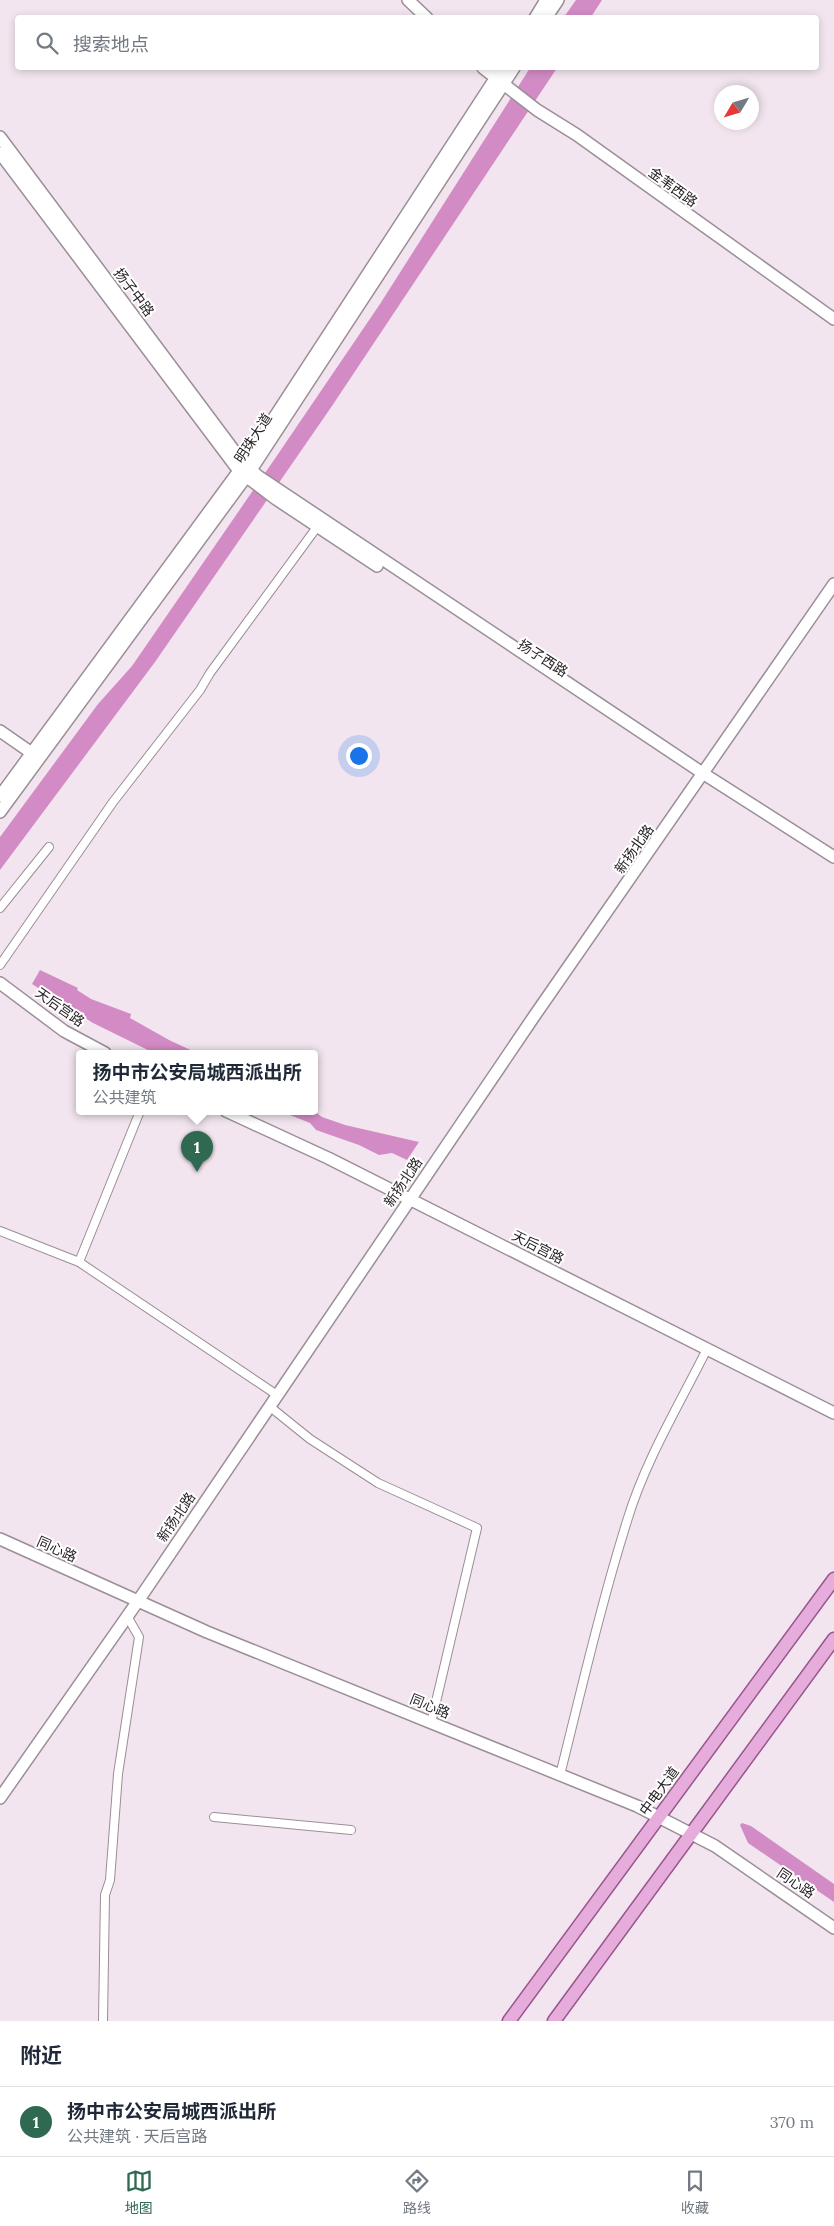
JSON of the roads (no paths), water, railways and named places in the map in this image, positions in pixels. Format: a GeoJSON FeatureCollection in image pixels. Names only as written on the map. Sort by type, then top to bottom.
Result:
{"type":"FeatureCollection","features":[{"type":"Feature","properties":{"kind":"main road","name":"中电大道"},"geometry":{"type":"LineString","coordinates":[[509,2021],[834,1579]]}},
{"type":"Feature","properties":{"kind":"main road"},"geometry":{"type":"LineString","coordinates":[[554,2021],[834,1639]]}},
{"type":"Feature","properties":{"kind":"street"},"geometry":{"type":"LineString","coordinates":[[408,0],[424,15]]}},
{"type":"Feature","properties":{"kind":"street"},"geometry":{"type":"LineString","coordinates":[[537,15],[546,0]]}},
{"type":"Feature","properties":{"kind":"street"},"geometry":{"type":"LineString","coordinates":[[548,15],[558,0]]}},
{"type":"Feature","properties":{"kind":"street","name":"金苇西路"},"geometry":{"type":"LineString","coordinates":[[485,70],[537,110],[577,135],[834,319]]}},
{"type":"Feature","properties":{"kind":"street","name":"明珠大道"},"geometry":{"type":"LineString","coordinates":[[502,70],[502,84]]}},
{"type":"Feature","properties":{"kind":"street","name":"明珠大道"},"geometry":{"type":"LineString","coordinates":[[0,812],[36,756],[248,474],[512,70]]}},
{"type":"Feature","properties":{"kind":"street","name":"扬子中路"},"geometry":{"type":"LineString","coordinates":[[0,137],[248,474]]}},
{"type":"Feature","properties":{"kind":"street","name":"扬子中路"},"geometry":{"type":"LineString","coordinates":[[0,153],[248,474]]}},
{"type":"Feature","properties":{"kind":"street","name":"扬子西路"},"geometry":{"type":"LineString","coordinates":[[248,474],[317,526],[702,777],[834,857]]}},
{"type":"Feature","properties":{"kind":"street","name":"扬子西路"},"geometry":{"type":"LineString","coordinates":[[278,496],[834,866]]}},
{"type":"Feature","properties":{"kind":"street"},"geometry":{"type":"LineString","coordinates":[[0,965],[113,802],[200,690],[210,673],[317,526]]}},
{"type":"Feature","properties":{"kind":"street","name":"新扬北路"},"geometry":{"type":"LineString","coordinates":[[0,1798],[138,1601],[410,1199],[834,584]]}},
{"type":"Feature","properties":{"kind":"street"},"geometry":{"type":"LineString","coordinates":[[0,731],[36,756]]}},
{"type":"Feature","properties":{"kind":"street","name":"明珠大道"},"geometry":{"type":"LineString","coordinates":[[0,796],[36,756]]}},
{"type":"Feature","properties":{"kind":"street"},"geometry":{"type":"LineString","coordinates":[[0,908],[49,847]]}},
{"type":"Feature","properties":{"kind":"street","name":"天后宫路"},"geometry":{"type":"LineString","coordinates":[[0,983],[64,1031],[99,1050]]}},
{"type":"Feature","properties":{"kind":"street"},"geometry":{"type":"LineString","coordinates":[[79,1262],[138,1115]]}},
{"type":"Feature","properties":{"kind":"street","name":"天后宫路"},"geometry":{"type":"LineString","coordinates":[[235,1115],[328,1158],[834,1413]]}},
{"type":"Feature","properties":{"kind":"street"},"geometry":{"type":"LineString","coordinates":[[0,1231],[79,1262],[276,1395]]}},
{"type":"Feature","properties":{"kind":"street"},"geometry":{"type":"LineString","coordinates":[[560,1775],[594,1637],[627,1520],[655,1451],[707,1349]]}},
{"type":"Feature","properties":{"kind":"street"},"geometry":{"type":"LineString","coordinates":[[269,1406],[310,1439],[378,1483],[477,1528],[431,1723]]}},
{"type":"Feature","properties":{"kind":"street","name":"同心路"},"geometry":{"type":"LineString","coordinates":[[0,1539],[207,1632],[659,1816],[715,1846],[834,1928]]}},
{"type":"Feature","properties":{"kind":"street"},"geometry":{"type":"LineString","coordinates":[[104,2021],[105,1895],[110,1880],[118,1774],[139,1637],[127,1616]]}},
{"type":"Feature","properties":{"kind":"street"},"geometry":{"type":"LineString","coordinates":[[214,1817],[351,1830]]}},
{"type":"Feature","properties":{"kind":"place","name":"扬中市公安局城西派出所"},"geometry":{"type":"Point","coordinates":[197,1172]}}]}
